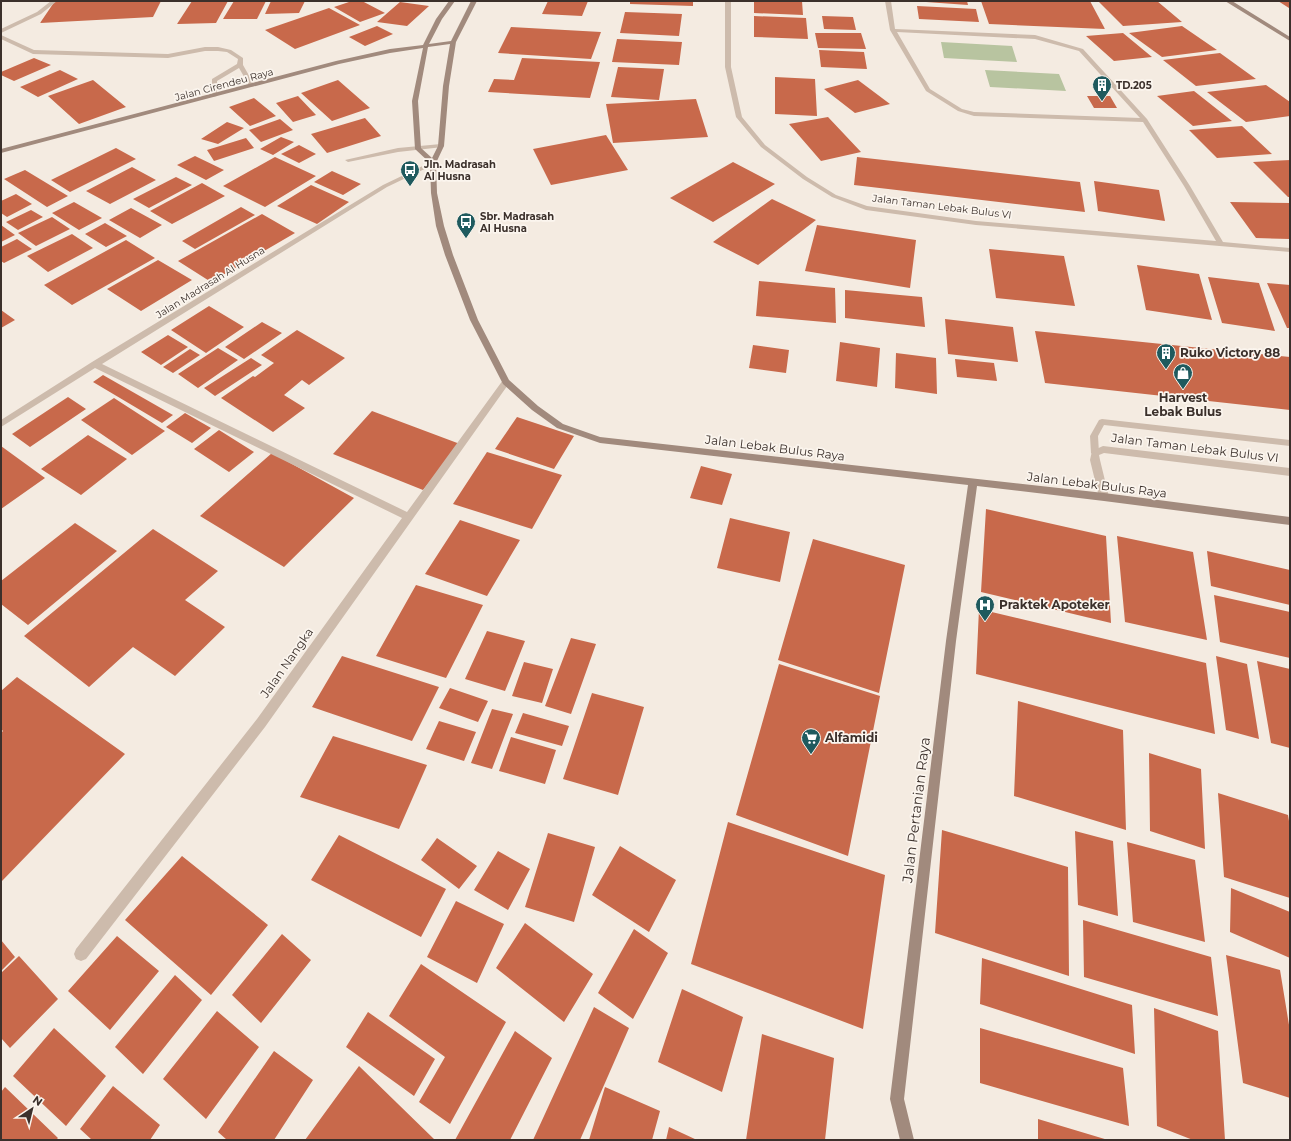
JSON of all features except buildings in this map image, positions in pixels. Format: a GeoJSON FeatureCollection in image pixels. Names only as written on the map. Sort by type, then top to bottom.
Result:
{"type":"FeatureCollection","features":[{"type":"Feature","properties":{"kind":"main road"},"geometry":{"type":"LineString","coordinates":[[433,163],[418,149],[415,101],[426,45],[439,19],[452,1]]}},
{"type":"Feature","properties":{"kind":"main road","name":"Jalan Lebak Bulus Raya"},"geometry":{"type":"LineString","coordinates":[[474,1],[453,42],[446,86],[441,146],[433,163],[434,193],[440,226],[449,255],[474,320],[506,382],[535,408],[560,426],[600,440],[1104,497],[1290,521]]}},
{"type":"Feature","properties":{"kind":"main road"},"geometry":{"type":"LineString","coordinates":[[1228,1],[1290,39]]}},
{"type":"Feature","properties":{"kind":"main road","name":"Jalan Cirendeu Raya"},"geometry":{"type":"LineString","coordinates":[[1,151],[252,86],[338,62],[426,45],[453,42]]}},
{"type":"Feature","properties":{"kind":"main road","name":"Jalan Pertanian Raya"},"geometry":{"type":"LineString","coordinates":[[907,1140],[897,1099],[950,649],[973,483]]}},
{"type":"Feature","properties":{"kind":"street"},"geometry":{"type":"LineString","coordinates":[[1,31],[39,13],[54,1]]}},
{"type":"Feature","properties":{"kind":"street","name":"Jalan Taman Lebak Bulus VI"},"geometry":{"type":"LineString","coordinates":[[728,1],[728,66],[739,117],[763,146],[805,178],[834,196],[866,208],[976,223],[1290,250]]}},
{"type":"Feature","properties":{"kind":"street"},"geometry":{"type":"LineString","coordinates":[[888,1],[893,30],[928,90],[960,110],[974,114],[1145,120]]}},
{"type":"Feature","properties":{"kind":"street"},"geometry":{"type":"LineString","coordinates":[[893,30],[1035,37],[1067,44],[1081,50],[1145,120],[1187,186],[1221,244]]}},
{"type":"Feature","properties":{"kind":"street"},"geometry":{"type":"LineString","coordinates":[[1,37],[33,52],[168,56],[204,49],[229,51],[236,54],[241,59],[240,65],[252,86]]}},
{"type":"Feature","properties":{"kind":"street"},"geometry":{"type":"LineString","coordinates":[[214,96],[214,80],[240,65]]}},
{"type":"Feature","properties":{"kind":"street"},"geometry":{"type":"LineString","coordinates":[[348,160],[398,150],[441,146]]}},
{"type":"Feature","properties":{"kind":"street","name":"Jalan Madrasah Al Husna"},"geometry":{"type":"LineString","coordinates":[[1,424],[95,364],[385,186],[433,163]]}},
{"type":"Feature","properties":{"kind":"street"},"geometry":{"type":"LineString","coordinates":[[95,364],[408,517]]}},
{"type":"Feature","properties":{"kind":"street","name":"Jalan Nangka"},"geometry":{"type":"LineString","coordinates":[[81,954],[261,723],[506,382]]}},
{"type":"Feature","properties":{"kind":"street"},"geometry":{"type":"LineString","coordinates":[[1095,453],[1094,436],[1102,422],[1290,442]]}},
{"type":"Feature","properties":{"kind":"street","name":"Jalan Taman Lebak Bulus VI"},"geometry":{"type":"LineString","coordinates":[[1104,497],[1095,460],[1095,453],[1103,449],[1290,472]]}},
{"type":"Feature","properties":{"kind":"green space"},"geometry":{"type":"Polygon","coordinates":[[[941,42],[1012,46],[1017,62],[944,58],[941,42]]]}},
{"type":"Feature","properties":{"kind":"green space"},"geometry":{"type":"Polygon","coordinates":[[[985,70],[1059,74],[1066,91],[990,87],[985,70]]]}},
{"type":"Feature","properties":{"kind":"place","name":"TD.205"},"geometry":{"type":"Point","coordinates":[1102,102]}},
{"type":"Feature","properties":{"kind":"place","name":"Jln. Madrasah Al Husna"},"geometry":{"type":"Point","coordinates":[410,187]}},
{"type":"Feature","properties":{"kind":"place","name":"Sbr. Madrasah Al Husna"},"geometry":{"type":"Point","coordinates":[466,239]}},
{"type":"Feature","properties":{"kind":"place","name":"Ruko Victory 88"},"geometry":{"type":"Point","coordinates":[1166,370]}},
{"type":"Feature","properties":{"kind":"place","name":"Harvest Lebak Bulus"},"geometry":{"type":"Point","coordinates":[1183,390]}},
{"type":"Feature","properties":{"kind":"place","name":"Praktek Apoteker"},"geometry":{"type":"Point","coordinates":[985,622]}},
{"type":"Feature","properties":{"kind":"place","name":"Alfamidi"},"geometry":{"type":"Point","coordinates":[811,755]}}]}
